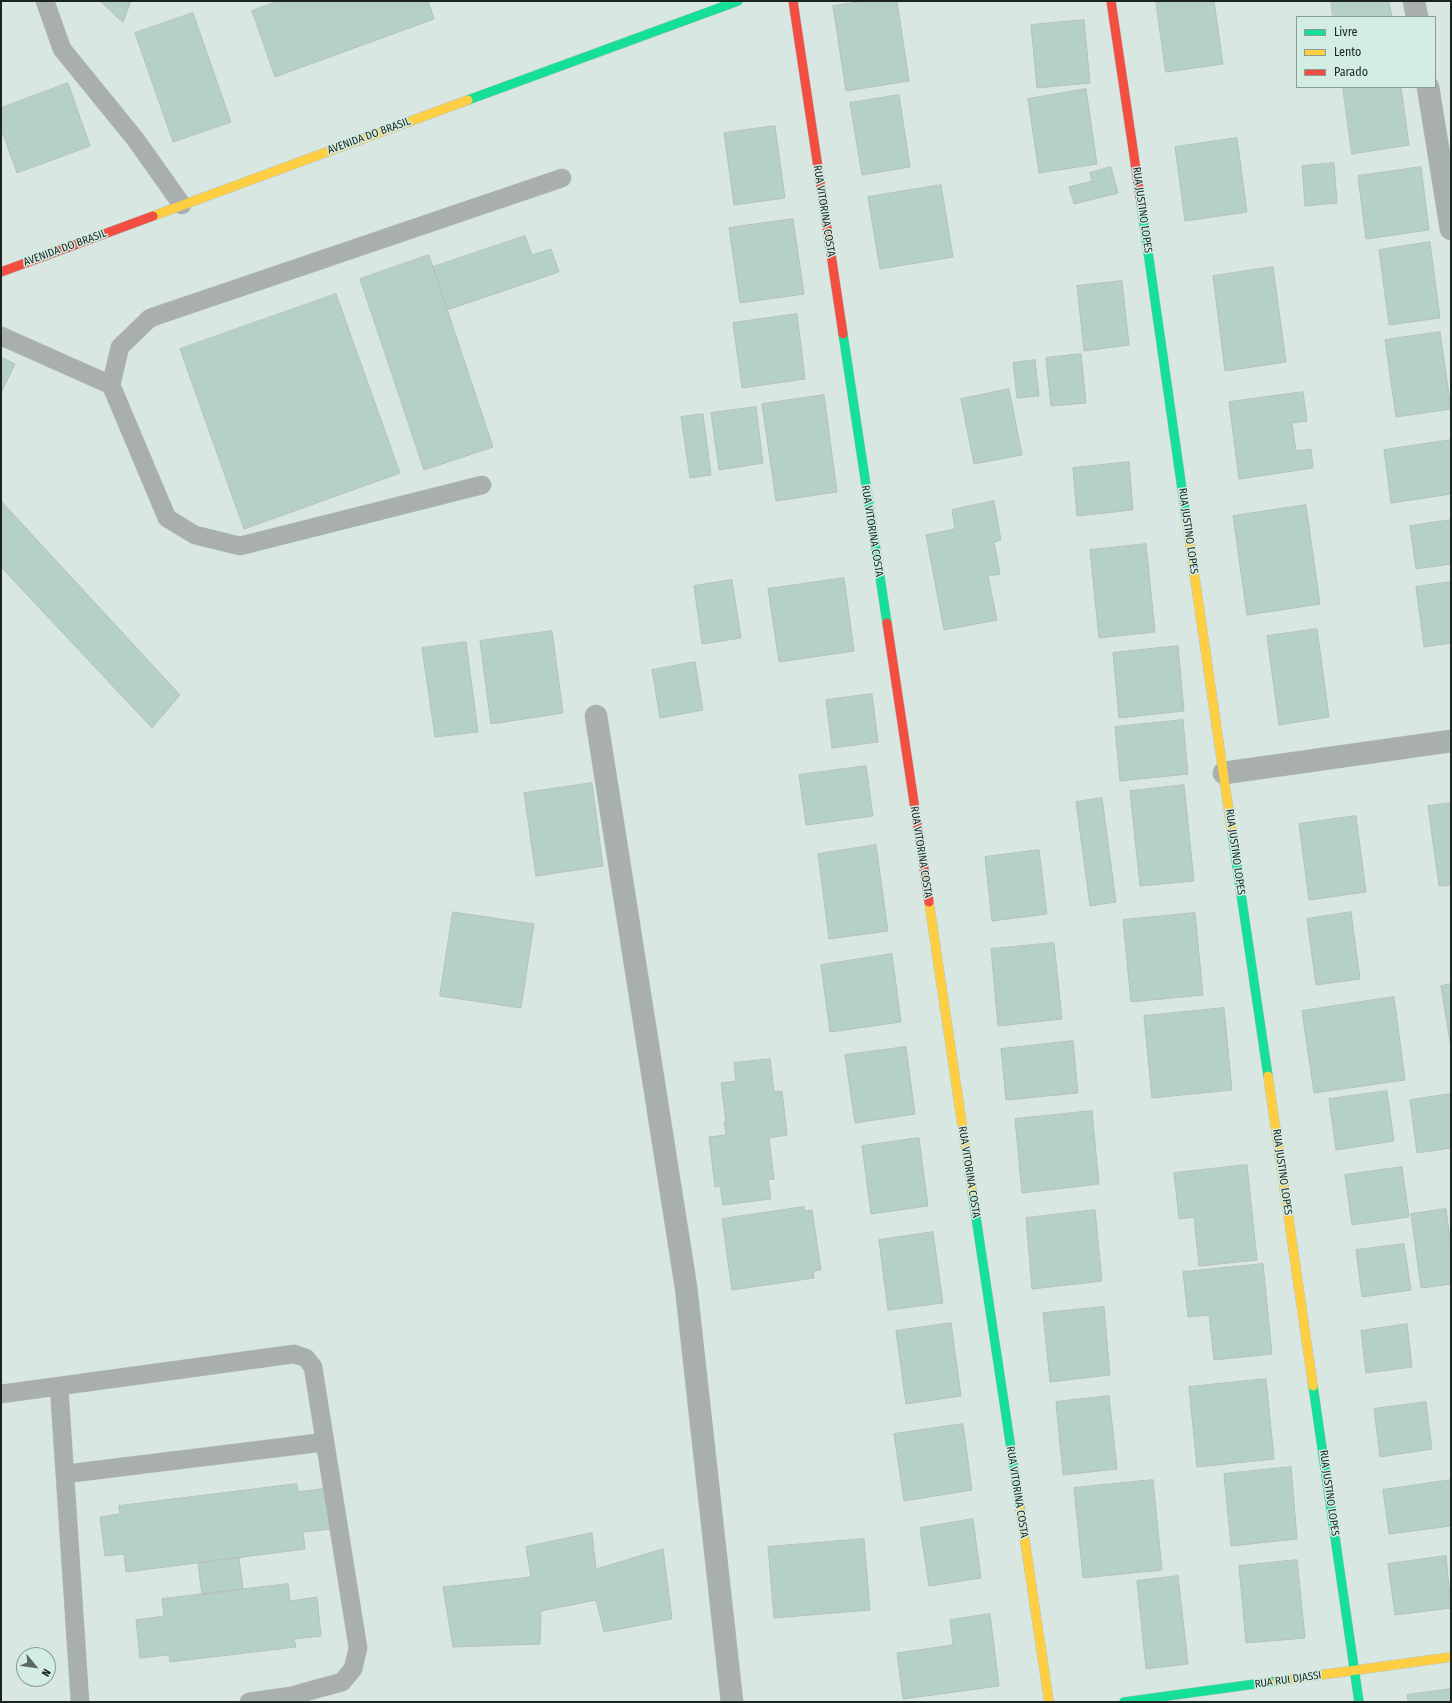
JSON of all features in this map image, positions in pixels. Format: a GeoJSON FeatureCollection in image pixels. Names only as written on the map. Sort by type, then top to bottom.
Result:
{"type":"FeatureCollection","features":[{"type":"Feature","properties":{"kind":"street","name":"AVENIDA DO BRASIL"},"geometry":{"type":"LineString","coordinates":[[1,272],[738,1]]}},
{"type":"Feature","properties":{"kind":"street","name":"RUA VITORINA COSTA"},"geometry":{"type":"LineString","coordinates":[[793,1],[1048,1702]]}},
{"type":"Feature","properties":{"kind":"street","name":"RUA JUSTINO LOPES"},"geometry":{"type":"LineString","coordinates":[[1111,1],[1359,1702]]}},
{"type":"Feature","properties":{"kind":"street"},"geometry":{"type":"LineString","coordinates":[[1414,1],[1417,16]]}},
{"type":"Feature","properties":{"kind":"street"},"geometry":{"type":"LineString","coordinates":[[1428,88],[1451,229]]}},
{"type":"Feature","properties":{"kind":"street"},"geometry":{"type":"LineString","coordinates":[[596,716],[686,1287],[732,1702]]}},
{"type":"Feature","properties":{"kind":"street"},"geometry":{"type":"LineString","coordinates":[[1224,773],[1451,741]]}},
{"type":"Feature","properties":{"kind":"street","name":"RUA RUI DJASSI"},"geometry":{"type":"LineString","coordinates":[[1124,1702],[1451,1657]]}},
{"type":"Feature","properties":{"kind":"lane"},"geometry":{"type":"LineString","coordinates":[[45,1],[62,49],[136,140],[182,205]]}},
{"type":"Feature","properties":{"kind":"lane"},"geometry":{"type":"LineString","coordinates":[[482,485],[240,546],[195,535],[167,518],[111,385],[120,347],[150,318],[562,178]]}},
{"type":"Feature","properties":{"kind":"lane"},"geometry":{"type":"LineString","coordinates":[[1,336],[111,385]]}},
{"type":"Feature","properties":{"kind":"lane"},"geometry":{"type":"LineString","coordinates":[[1,1394],[294,1354],[306,1358],[313,1366],[358,1648],[354,1669],[342,1682],[292,1699],[249,1702]]}},
{"type":"Feature","properties":{"kind":"lane"},"geometry":{"type":"LineString","coordinates":[[59,1386],[80,1702]]}},
{"type":"Feature","properties":{"kind":"lane"},"geometry":{"type":"LineString","coordinates":[[65,1474],[325,1442]]}},
{"type":"Feature","properties":{"kind":"building"},"geometry":{"type":"Polygon","coordinates":[[[100,1],[131,1],[123,22],[100,1]]]}},
{"type":"Feature","properties":{"kind":"building"},"geometry":{"type":"Polygon","coordinates":[[[278,1],[428,1],[434,19],[275,77],[252,11],[278,1]]]}},
{"type":"Feature","properties":{"kind":"building"},"geometry":{"type":"Polygon","coordinates":[[[866,1],[897,1],[909,81],[846,91],[833,6],[866,1]]]}},
{"type":"Feature","properties":{"kind":"building"},"geometry":{"type":"Polygon","coordinates":[[[1156,1],[1214,1],[1223,64],[1166,72],[1156,1]]]}},
{"type":"Feature","properties":{"kind":"building"},"geometry":{"type":"Polygon","coordinates":[[[1331,1],[1389,1],[1392,16],[1333,16],[1331,1]]]}},
{"type":"Feature","properties":{"kind":"building"},"geometry":{"type":"Polygon","coordinates":[[[193,13],[231,122],[173,142],[135,33],[193,13]]]}},
{"type":"Feature","properties":{"kind":"building"},"geometry":{"type":"Polygon","coordinates":[[[1084,20],[1090,83],[1037,88],[1031,25],[1084,20]]]}},
{"type":"Feature","properties":{"kind":"building"},"geometry":{"type":"Polygon","coordinates":[[[68,83],[90,146],[17,173],[1,128],[1,108],[68,83]]]}},
{"type":"Feature","properties":{"kind":"building"},"geometry":{"type":"Polygon","coordinates":[[[1343,88],[1401,88],[1409,145],[1352,154],[1343,88]]]}},
{"type":"Feature","properties":{"kind":"building"},"geometry":{"type":"Polygon","coordinates":[[[1086,89],[1097,164],[1039,173],[1028,99],[1086,89]]]}},
{"type":"Feature","properties":{"kind":"building"},"geometry":{"type":"Polygon","coordinates":[[[899,95],[910,167],[862,175],[850,103],[899,95]]]}},
{"type":"Feature","properties":{"kind":"building"},"geometry":{"type":"Polygon","coordinates":[[[775,126],[785,198],[734,205],[724,133],[775,126]]]}},
{"type":"Feature","properties":{"kind":"building"},"geometry":{"type":"Polygon","coordinates":[[[1237,138],[1247,212],[1185,221],[1175,147],[1237,138]]]}},
{"type":"Feature","properties":{"kind":"building"},"geometry":{"type":"Polygon","coordinates":[[[1334,163],[1337,203],[1305,206],[1302,166],[1334,163]]]}},
{"type":"Feature","properties":{"kind":"building"},"geometry":{"type":"Polygon","coordinates":[[[1111,167],[1118,193],[1074,204],[1069,187],[1092,181],[1090,173],[1111,167]]]}},
{"type":"Feature","properties":{"kind":"building"},"geometry":{"type":"Polygon","coordinates":[[[1421,167],[1429,230],[1366,239],[1358,176],[1421,167]]]}},
{"type":"Feature","properties":{"kind":"building"},"geometry":{"type":"Polygon","coordinates":[[[941,185],[953,257],[880,269],[868,197],[941,185]]]}},
{"type":"Feature","properties":{"kind":"building"},"geometry":{"type":"Polygon","coordinates":[[[793,219],[804,294],[740,303],[729,228],[793,219]]]}},
{"type":"Feature","properties":{"kind":"building"},"geometry":{"type":"Polygon","coordinates":[[[525,236],[532,255],[551,249],[559,272],[447,310],[433,267],[525,236]]]}},
{"type":"Feature","properties":{"kind":"building"},"geometry":{"type":"Polygon","coordinates":[[[1430,242],[1440,318],[1389,325],[1379,250],[1430,242]]]}},
{"type":"Feature","properties":{"kind":"building"},"geometry":{"type":"Polygon","coordinates":[[[429,255],[493,447],[424,470],[360,279],[429,255]]]}},
{"type":"Feature","properties":{"kind":"building"},"geometry":{"type":"Polygon","coordinates":[[[1273,267],[1286,362],[1225,371],[1213,276],[1273,267]]]}},
{"type":"Feature","properties":{"kind":"building"},"geometry":{"type":"Polygon","coordinates":[[[1122,281],[1129,345],[1084,351],[1077,286],[1122,281]]]}},
{"type":"Feature","properties":{"kind":"building"},"geometry":{"type":"Polygon","coordinates":[[[336,294],[400,473],[244,529],[180,349],[336,294]]]}},
{"type":"Feature","properties":{"kind":"building"},"geometry":{"type":"Polygon","coordinates":[[[797,314],[805,379],[742,388],[733,323],[797,314]]]}},
{"type":"Feature","properties":{"kind":"building"},"geometry":{"type":"Polygon","coordinates":[[[1440,332],[1451,409],[1396,417],[1385,340],[1440,332]]]}},
{"type":"Feature","properties":{"kind":"building"},"geometry":{"type":"Polygon","coordinates":[[[1081,354],[1086,403],[1051,406],[1046,358],[1081,354]]]}},
{"type":"Feature","properties":{"kind":"building"},"geometry":{"type":"Polygon","coordinates":[[[1,357],[15,364],[1,393],[1,357]]]}},
{"type":"Feature","properties":{"kind":"building"},"geometry":{"type":"Polygon","coordinates":[[[1035,360],[1039,396],[1017,398],[1013,363],[1035,360]]]}},
{"type":"Feature","properties":{"kind":"building"},"geometry":{"type":"Polygon","coordinates":[[[1009,389],[1022,455],[974,464],[961,399],[1009,389]]]}},
{"type":"Feature","properties":{"kind":"building"},"geometry":{"type":"Polygon","coordinates":[[[1303,392],[1307,421],[1292,423],[1296,451],[1311,449],[1313,468],[1239,479],[1229,402],[1303,392]]]}},
{"type":"Feature","properties":{"kind":"building"},"geometry":{"type":"Polygon","coordinates":[[[824,395],[837,492],[776,501],[762,404],[824,395]]]}},
{"type":"Feature","properties":{"kind":"building"},"geometry":{"type":"Polygon","coordinates":[[[756,407],[763,463],[719,470],[711,413],[756,407]]]}},
{"type":"Feature","properties":{"kind":"building"},"geometry":{"type":"Polygon","coordinates":[[[703,414],[711,475],[690,478],[681,417],[703,414]]]}},
{"type":"Feature","properties":{"kind":"building"},"geometry":{"type":"Polygon","coordinates":[[[1451,440],[1451,494],[1391,503],[1384,450],[1451,440]]]}},
{"type":"Feature","properties":{"kind":"building"},"geometry":{"type":"Polygon","coordinates":[[[1129,462],[1133,510],[1077,516],[1073,468],[1129,462]]]}},
{"type":"Feature","properties":{"kind":"building"},"geometry":{"type":"Polygon","coordinates":[[[1,501],[180,695],[152,728],[1,567],[1,501]]]}},
{"type":"Feature","properties":{"kind":"building"},"geometry":{"type":"Polygon","coordinates":[[[994,501],[1001,540],[994,542],[1000,574],[988,576],[997,620],[944,630],[926,535],[955,529],[952,510],[994,501]]]}},
{"type":"Feature","properties":{"kind":"building"},"geometry":{"type":"Polygon","coordinates":[[[1306,505],[1320,604],[1247,615],[1233,516],[1306,505]]]}},
{"type":"Feature","properties":{"kind":"building"},"geometry":{"type":"Polygon","coordinates":[[[1451,520],[1451,564],[1416,569],[1410,526],[1451,520]]]}},
{"type":"Feature","properties":{"kind":"building"},"geometry":{"type":"Polygon","coordinates":[[[1146,544],[1155,632],[1099,638],[1090,550],[1146,544]]]}},
{"type":"Feature","properties":{"kind":"building"},"geometry":{"type":"Polygon","coordinates":[[[844,578],[854,651],[779,662],[768,589],[844,578]]]}},
{"type":"Feature","properties":{"kind":"building"},"geometry":{"type":"Polygon","coordinates":[[[732,580],[741,638],[702,644],[694,586],[732,580]]]}},
{"type":"Feature","properties":{"kind":"building"},"geometry":{"type":"Polygon","coordinates":[[[1451,582],[1451,643],[1424,647],[1416,587],[1451,582]]]}},
{"type":"Feature","properties":{"kind":"building"},"geometry":{"type":"Polygon","coordinates":[[[1317,629],[1329,717],[1279,725],[1267,636],[1317,629]]]}},
{"type":"Feature","properties":{"kind":"building"},"geometry":{"type":"Polygon","coordinates":[[[552,631],[563,713],[491,724],[480,641],[552,631]]]}},
{"type":"Feature","properties":{"kind":"building"},"geometry":{"type":"Polygon","coordinates":[[[466,642],[478,732],[435,737],[422,648],[466,642]]]}},
{"type":"Feature","properties":{"kind":"building"},"geometry":{"type":"Polygon","coordinates":[[[1178,646],[1184,711],[1119,718],[1113,653],[1178,646]]]}},
{"type":"Feature","properties":{"kind":"building"},"geometry":{"type":"Polygon","coordinates":[[[695,662],[703,710],[660,718],[652,670],[695,662]]]}},
{"type":"Feature","properties":{"kind":"building"},"geometry":{"type":"Polygon","coordinates":[[[872,694],[878,742],[832,748],[826,700],[872,694]]]}},
{"type":"Feature","properties":{"kind":"building"},"geometry":{"type":"Polygon","coordinates":[[[1183,720],[1188,774],[1120,781],[1115,727],[1183,720]]]}},
{"type":"Feature","properties":{"kind":"building"},"geometry":{"type":"Polygon","coordinates":[[[866,766],[873,816],[806,825],[799,775],[866,766]]]}},
{"type":"Feature","properties":{"kind":"building"},"geometry":{"type":"Polygon","coordinates":[[[592,783],[603,866],[536,876],[524,793],[592,783]]]}},
{"type":"Feature","properties":{"kind":"building"},"geometry":{"type":"Polygon","coordinates":[[[1184,785],[1194,881],[1140,886],[1130,791],[1184,785]]]}},
{"type":"Feature","properties":{"kind":"building"},"geometry":{"type":"Polygon","coordinates":[[[1102,798],[1116,902],[1090,906],[1076,802],[1102,798]]]}},
{"type":"Feature","properties":{"kind":"building"},"geometry":{"type":"Polygon","coordinates":[[[1451,803],[1451,885],[1439,886],[1428,806],[1451,803]]]}},
{"type":"Feature","properties":{"kind":"building"},"geometry":{"type":"Polygon","coordinates":[[[1356,816],[1366,892],[1309,900],[1299,824],[1356,816]]]}},
{"type":"Feature","properties":{"kind":"building"},"geometry":{"type":"Polygon","coordinates":[[[876,845],[888,931],[829,939],[818,854],[876,845]]]}},
{"type":"Feature","properties":{"kind":"building"},"geometry":{"type":"Polygon","coordinates":[[[1039,850],[1047,914],[992,921],[985,857],[1039,850]]]}},
{"type":"Feature","properties":{"kind":"building"},"geometry":{"type":"Polygon","coordinates":[[[453,912],[534,924],[521,1008],[440,996],[453,912]]]}},
{"type":"Feature","properties":{"kind":"building"},"geometry":{"type":"Polygon","coordinates":[[[1351,912],[1360,979],[1316,985],[1307,919],[1351,912]]]}},
{"type":"Feature","properties":{"kind":"building"},"geometry":{"type":"Polygon","coordinates":[[[1195,913],[1203,995],[1131,1002],[1123,920],[1195,913]]]}},
{"type":"Feature","properties":{"kind":"building"},"geometry":{"type":"Polygon","coordinates":[[[1054,943],[1062,1019],[998,1026],[991,949],[1054,943]]]}},
{"type":"Feature","properties":{"kind":"building"},"geometry":{"type":"Polygon","coordinates":[[[892,954],[901,1022],[830,1032],[821,965],[892,954]]]}},
{"type":"Feature","properties":{"kind":"building"},"geometry":{"type":"Polygon","coordinates":[[[1451,984],[1451,1048],[1441,986],[1451,984]]]}},
{"type":"Feature","properties":{"kind":"building"},"geometry":{"type":"Polygon","coordinates":[[[1394,997],[1405,1080],[1314,1093],[1302,1011],[1394,997]]]}},
{"type":"Feature","properties":{"kind":"building"},"geometry":{"type":"Polygon","coordinates":[[[1224,1008],[1232,1090],[1152,1098],[1144,1016],[1224,1008]]]}},
{"type":"Feature","properties":{"kind":"building"},"geometry":{"type":"Polygon","coordinates":[[[1073,1041],[1078,1093],[1006,1100],[1001,1049],[1073,1041]]]}},
{"type":"Feature","properties":{"kind":"building"},"geometry":{"type":"Polygon","coordinates":[[[906,1047],[915,1114],[855,1123],[845,1055],[906,1047]]]}},
{"type":"Feature","properties":{"kind":"building"},"geometry":{"type":"Polygon","coordinates":[[[770,1059],[774,1092],[782,1091],[787,1135],[769,1138],[774,1179],[768,1180],[771,1199],[723,1205],[720,1186],[715,1187],[709,1137],[726,1135],[724,1122],[726,1122],[721,1083],[736,1081],[734,1063],[770,1059]]]}},
{"type":"Feature","properties":{"kind":"building"},"geometry":{"type":"Polygon","coordinates":[[[1387,1091],[1394,1141],[1336,1150],[1329,1099],[1387,1091]]]}},
{"type":"Feature","properties":{"kind":"building"},"geometry":{"type":"Polygon","coordinates":[[[1451,1094],[1451,1148],[1417,1153],[1410,1100],[1451,1094]]]}},
{"type":"Feature","properties":{"kind":"building"},"geometry":{"type":"Polygon","coordinates":[[[1092,1111],[1099,1184],[1022,1193],[1015,1119],[1092,1111]]]}},
{"type":"Feature","properties":{"kind":"building"},"geometry":{"type":"Polygon","coordinates":[[[919,1138],[928,1206],[871,1214],[862,1146],[919,1138]]]}},
{"type":"Feature","properties":{"kind":"building"},"geometry":{"type":"Polygon","coordinates":[[[1247,1165],[1257,1260],[1199,1266],[1194,1217],[1179,1219],[1174,1173],[1247,1165]]]}},
{"type":"Feature","properties":{"kind":"building"},"geometry":{"type":"Polygon","coordinates":[[[1402,1167],[1409,1217],[1352,1225],[1345,1175],[1402,1167]]]}},
{"type":"Feature","properties":{"kind":"building"},"geometry":{"type":"Polygon","coordinates":[[[804,1207],[804,1211],[812,1210],[821,1270],[813,1271],[814,1278],[732,1290],[722,1219],[804,1207]]]}},
{"type":"Feature","properties":{"kind":"building"},"geometry":{"type":"Polygon","coordinates":[[[1446,1209],[1451,1247],[1451,1284],[1421,1288],[1411,1214],[1446,1209]]]}},
{"type":"Feature","properties":{"kind":"building"},"geometry":{"type":"Polygon","coordinates":[[[1095,1210],[1102,1281],[1032,1289],[1026,1218],[1095,1210]]]}},
{"type":"Feature","properties":{"kind":"building"},"geometry":{"type":"Polygon","coordinates":[[[933,1232],[943,1303],[888,1310],[879,1240],[933,1232]]]}},
{"type":"Feature","properties":{"kind":"building"},"geometry":{"type":"Polygon","coordinates":[[[1404,1244],[1411,1290],[1362,1297],[1356,1250],[1404,1244]]]}},
{"type":"Feature","properties":{"kind":"building"},"geometry":{"type":"Polygon","coordinates":[[[1263,1264],[1272,1354],[1214,1360],[1209,1315],[1188,1317],[1183,1272],[1263,1264]]]}},
{"type":"Feature","properties":{"kind":"building"},"geometry":{"type":"Polygon","coordinates":[[[1104,1307],[1110,1375],[1050,1382],[1043,1313],[1104,1307]]]}},
{"type":"Feature","properties":{"kind":"building"},"geometry":{"type":"Polygon","coordinates":[[[951,1323],[961,1396],[906,1404],[896,1331],[951,1323]]]}},
{"type":"Feature","properties":{"kind":"building"},"geometry":{"type":"Polygon","coordinates":[[[1407,1324],[1412,1367],[1366,1373],[1361,1331],[1407,1324]]]}},
{"type":"Feature","properties":{"kind":"building"},"geometry":{"type":"Polygon","coordinates":[[[1266,1379],[1274,1459],[1197,1467],[1189,1387],[1266,1379]]]}},
{"type":"Feature","properties":{"kind":"building"},"geometry":{"type":"Polygon","coordinates":[[[1109,1396],[1117,1469],[1063,1475],[1056,1402],[1109,1396]]]}},
{"type":"Feature","properties":{"kind":"building"},"geometry":{"type":"Polygon","coordinates":[[[1426,1402],[1432,1449],[1380,1457],[1374,1409],[1426,1402]]]}},
{"type":"Feature","properties":{"kind":"building"},"geometry":{"type":"Polygon","coordinates":[[[963,1424],[972,1490],[904,1501],[894,1434],[963,1424]]]}},
{"type":"Feature","properties":{"kind":"building"},"geometry":{"type":"Polygon","coordinates":[[[1291,1467],[1297,1539],[1231,1546],[1224,1474],[1291,1467]]]}},
{"type":"Feature","properties":{"kind":"building"},"geometry":{"type":"Polygon","coordinates":[[[1153,1480],[1162,1570],[1083,1578],[1074,1488],[1153,1480]]]}},
{"type":"Feature","properties":{"kind":"building"},"geometry":{"type":"Polygon","coordinates":[[[1451,1480],[1451,1526],[1389,1534],[1383,1490],[1451,1480]]]}},
{"type":"Feature","properties":{"kind":"building"},"geometry":{"type":"Polygon","coordinates":[[[297,1484],[298,1492],[327,1488],[332,1529],[303,1532],[305,1549],[126,1572],[124,1554],[105,1556],[100,1517],[120,1514],[119,1506],[297,1484]]]}},
{"type":"Feature","properties":{"kind":"building"},"geometry":{"type":"Polygon","coordinates":[[[973,1519],[981,1578],[929,1586],[920,1528],[973,1519]]]}},
{"type":"Feature","properties":{"kind":"building"},"geometry":{"type":"Polygon","coordinates":[[[592,1533],[596,1569],[663,1549],[672,1619],[604,1632],[596,1600],[541,1611],[540,1644],[453,1647],[443,1587],[531,1577],[526,1547],[592,1533]]]}},
{"type":"Feature","properties":{"kind":"building"},"geometry":{"type":"Polygon","coordinates":[[[864,1539],[870,1610],[774,1618],[768,1547],[864,1539]]]}},
{"type":"Feature","properties":{"kind":"building"},"geometry":{"type":"Polygon","coordinates":[[[1446,1556],[1451,1608],[1395,1615],[1388,1564],[1446,1556]]]}},
{"type":"Feature","properties":{"kind":"building"},"geometry":{"type":"Polygon","coordinates":[[[239,1558],[243,1589],[202,1595],[198,1563],[239,1558]]]}},
{"type":"Feature","properties":{"kind":"building"},"geometry":{"type":"Polygon","coordinates":[[[1297,1560],[1305,1638],[1246,1643],[1239,1566],[1297,1560]]]}},
{"type":"Feature","properties":{"kind":"building"},"geometry":{"type":"Polygon","coordinates":[[[1178,1576],[1188,1664],[1146,1669],[1137,1581],[1178,1576]]]}},
{"type":"Feature","properties":{"kind":"building"},"geometry":{"type":"Polygon","coordinates":[[[288,1584],[290,1601],[317,1597],[321,1636],[294,1639],[296,1647],[170,1662],[169,1655],[140,1658],[136,1620],[164,1616],[162,1599],[288,1584]]]}},
{"type":"Feature","properties":{"kind":"building"},"geometry":{"type":"Polygon","coordinates":[[[990,1614],[999,1686],[903,1699],[897,1653],[953,1645],[950,1620],[990,1614]]]}},
{"type":"Feature","properties":{"kind":"building"},"geometry":{"type":"Polygon","coordinates":[[[1451,1689],[1451,1702],[1408,1702],[1407,1695],[1451,1689]]]}},
{"type":"Feature","properties":{"kind":"traffic: fast"},"geometry":{"type":"LineString","coordinates":[[468,100],[738,1]]}},
{"type":"Feature","properties":{"kind":"traffic: fast"},"geometry":{"type":"LineString","coordinates":[[1141,203],[1186,517]]}},
{"type":"Feature","properties":{"kind":"traffic: fast"},"geometry":{"type":"LineString","coordinates":[[843,334],[887,623]]}},
{"type":"Feature","properties":{"kind":"traffic: fast"},"geometry":{"type":"LineString","coordinates":[[1232,833],[1268,1076]]}},
{"type":"Feature","properties":{"kind":"traffic: fast"},"geometry":{"type":"LineString","coordinates":[[972,1191],[1020,1508]]}},
{"type":"Feature","properties":{"kind":"traffic: fast"},"geometry":{"type":"LineString","coordinates":[[1313,1386],[1359,1702]]}},
{"type":"Feature","properties":{"kind":"traffic: fast"},"geometry":{"type":"LineString","coordinates":[[1124,1702],[1277,1681]]}},
{"type":"Feature","properties":{"kind":"traffic: slow"},"geometry":{"type":"LineString","coordinates":[[153,216],[468,100]]}},
{"type":"Feature","properties":{"kind":"traffic: slow"},"geometry":{"type":"LineString","coordinates":[[1186,517],[1232,833]]}},
{"type":"Feature","properties":{"kind":"traffic: slow"},"geometry":{"type":"LineString","coordinates":[[929,902],[972,1191]]}},
{"type":"Feature","properties":{"kind":"traffic: slow"},"geometry":{"type":"LineString","coordinates":[[1268,1076],[1313,1386]]}},
{"type":"Feature","properties":{"kind":"traffic: slow"},"geometry":{"type":"LineString","coordinates":[[1020,1508],[1049,1702]]}},
{"type":"Feature","properties":{"kind":"traffic: slow"},"geometry":{"type":"LineString","coordinates":[[1277,1681],[1451,1657]]}},
{"type":"Feature","properties":{"kind":"traffic: jam"},"geometry":{"type":"LineString","coordinates":[[793,1],[843,334]]}},
{"type":"Feature","properties":{"kind":"traffic: jam"},"geometry":{"type":"LineString","coordinates":[[1111,1],[1141,203]]}},
{"type":"Feature","properties":{"kind":"traffic: jam"},"geometry":{"type":"LineString","coordinates":[[1,272],[153,216]]}},
{"type":"Feature","properties":{"kind":"traffic: jam"},"geometry":{"type":"LineString","coordinates":[[887,623],[929,902]]}}]}
